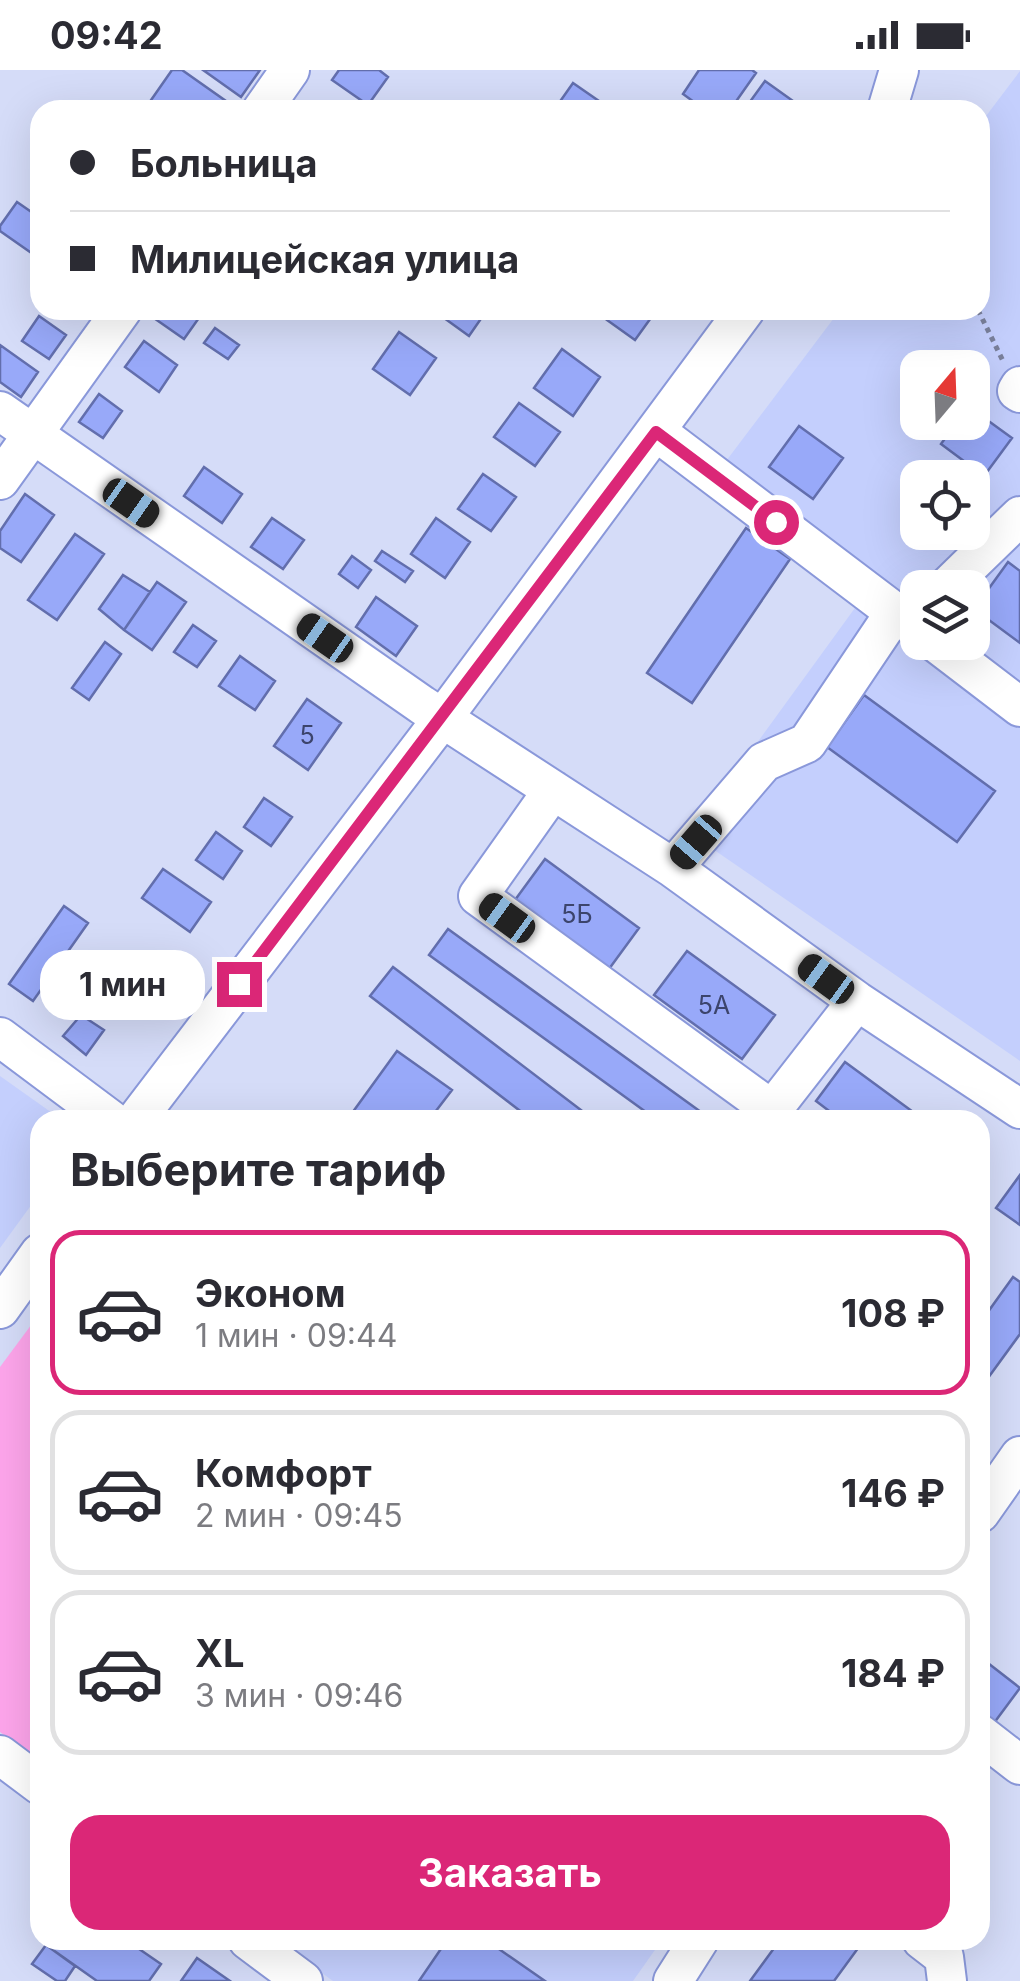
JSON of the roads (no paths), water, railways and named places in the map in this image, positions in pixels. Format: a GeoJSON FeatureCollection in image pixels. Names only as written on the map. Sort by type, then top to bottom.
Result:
{"type":"FeatureCollection","features":[{"type":"Feature","properties":{"kind":"street"},"geometry":{"type":"LineString","coordinates":[[269,100],[290,70]]}},
{"type":"Feature","properties":{"kind":"street"},"geometry":{"type":"LineString","coordinates":[[890,100],[899,70]]}},
{"type":"Feature","properties":{"kind":"street"},"geometry":{"type":"LineString","coordinates":[[0,480],[115,320]]}},
{"type":"Feature","properties":{"kind":"street"},"geometry":{"type":"LineString","coordinates":[[156,1110],[738,320]]}},
{"type":"Feature","properties":{"kind":"street"},"geometry":{"type":"LineString","coordinates":[[0,411],[442,719],[673,868],[857,1001],[1020,1110]]}},
{"type":"Feature","properties":{"kind":"street"},"geometry":{"type":"LineString","coordinates":[[656,432],[900,613]]}},
{"type":"Feature","properties":{"kind":"street"},"geometry":{"type":"LineString","coordinates":[[964,570],[1020,516]]}},
{"type":"Feature","properties":{"kind":"street"},"geometry":{"type":"LineString","coordinates":[[673,868],[764,762],[808,743],[900,641]]}},
{"type":"Feature","properties":{"kind":"street"},"geometry":{"type":"LineString","coordinates":[[961,660],[1020,707]]}},
{"type":"Feature","properties":{"kind":"street"},"geometry":{"type":"LineString","coordinates":[[553,790],[478,896],[764,1110]]}},
{"type":"Feature","properties":{"kind":"street"},"geometry":{"type":"LineString","coordinates":[[775,1110],[857,1001]]}},
{"type":"Feature","properties":{"kind":"street"},"geometry":{"type":"LineString","coordinates":[[0,1037],[98,1110]]}},
{"type":"Feature","properties":{"kind":"street"},"geometry":{"type":"LineString","coordinates":[[0,1309],[30,1267]]}},
{"type":"Feature","properties":{"kind":"street"},"geometry":{"type":"LineString","coordinates":[[990,1499],[1020,1456]]}},
{"type":"Feature","properties":{"kind":"street"},"geometry":{"type":"LineString","coordinates":[[990,1742],[1020,1765]]}},
{"type":"Feature","properties":{"kind":"street"},"geometry":{"type":"LineString","coordinates":[[0,1756],[30,1778]]}},
{"type":"Feature","properties":{"kind":"street"},"geometry":{"type":"LineString","coordinates":[[262,1950],[304,1981]]}},
{"type":"Feature","properties":{"kind":"street"},"geometry":{"type":"LineString","coordinates":[[672,1981],[692,1950]]}},
{"type":"Feature","properties":{"kind":"street"},"geometry":{"type":"LineString","coordinates":[[935,1950],[944,1957],[947,1981]]}}]}
